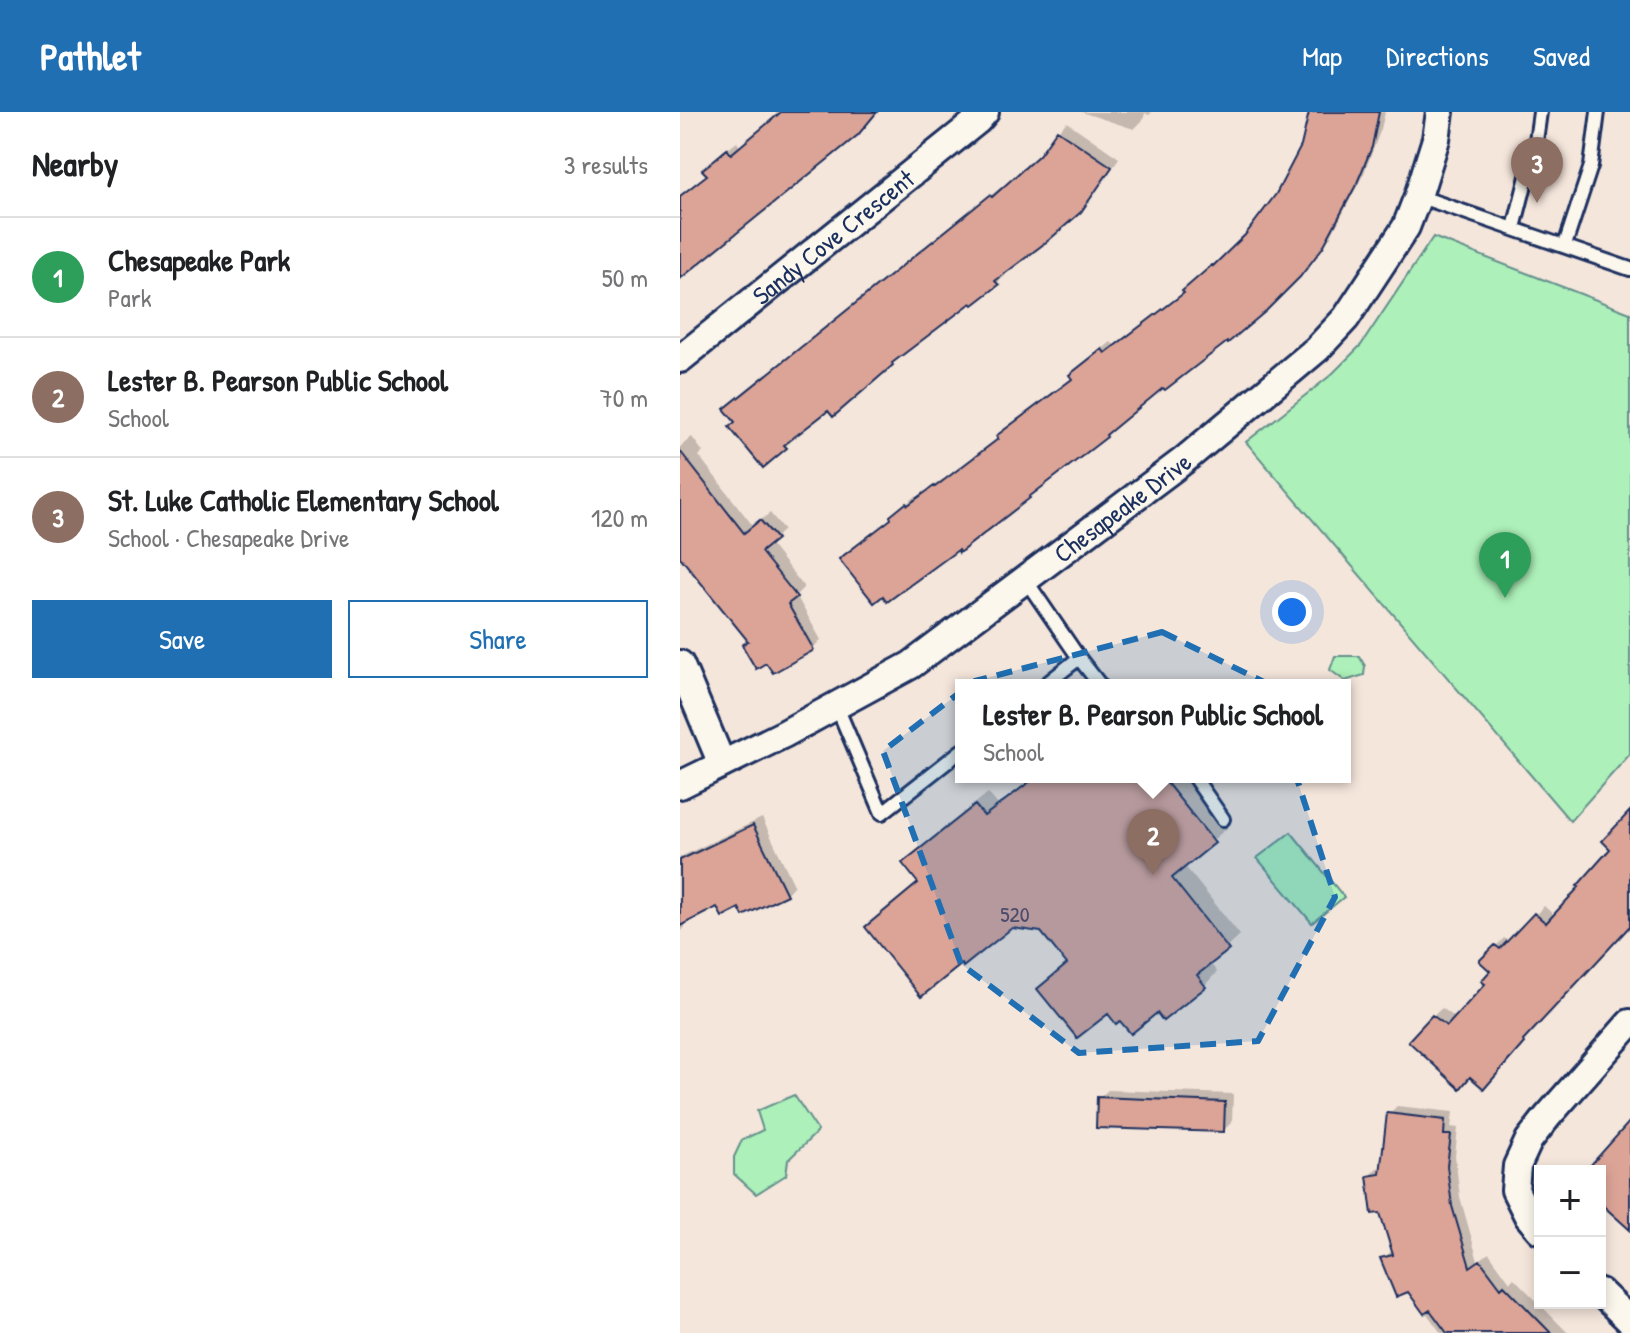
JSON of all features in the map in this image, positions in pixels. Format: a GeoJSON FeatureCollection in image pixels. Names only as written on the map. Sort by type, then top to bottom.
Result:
{"type":"FeatureCollection","features":[{"type":"Feature","properties":{"kind":"street","name":"Sandy Cove Crescent"},"geometry":{"type":"LineString","coordinates":[[680,359],[985,112]]}},
{"type":"Feature","properties":{"kind":"street","name":"Chesapeake Drive"},"geometry":{"type":"LineString","coordinates":[[680,785],[837,707],[911,665],[1183,461],[1317,349],[1346,318],[1406,227],[1436,139],[1440,112]]}},
{"type":"Feature","properties":{"kind":"street"},"geometry":{"type":"LineString","coordinates":[[680,664],[722,764]]}},
{"type":"Feature","properties":{"kind":"street"},"geometry":{"type":"LineString","coordinates":[[1534,1223],[1515,1190],[1517,1166],[1529,1140],[1630,1023]]}},
{"type":"Feature","properties":{"kind":"street"},"geometry":{"type":"LineString","coordinates":[[1606,1298],[1630,1321]]}},
{"type":"Feature","properties":{"kind":"lane"},"geometry":{"type":"LineString","coordinates":[[1514,228],[1536,141],[1540,112]]}},
{"type":"Feature","properties":{"kind":"lane"},"geometry":{"type":"LineString","coordinates":[[1565,245],[1591,166],[1598,112]]}},
{"type":"Feature","properties":{"kind":"lane"},"geometry":{"type":"LineString","coordinates":[[1418,196],[1630,269]]}},
{"type":"Feature","properties":{"kind":"lane"},"geometry":{"type":"LineString","coordinates":[[1025,579],[1095,679]]}},
{"type":"Feature","properties":{"kind":"lane"},"geometry":{"type":"LineString","coordinates":[[1053,679],[1079,658]]}},
{"type":"Feature","properties":{"kind":"lane"},"geometry":{"type":"LineString","coordinates":[[837,707],[882,813],[955,756]]}},
{"type":"Feature","properties":{"kind":"lane"},"geometry":{"type":"LineString","coordinates":[[1198,783],[1223,819]]}},
{"type":"Feature","properties":{"kind":"highlighted area"},"geometry":{"type":"Polygon","coordinates":[[[1162,632],[1266,683],[1335,897],[1258,1041],[1079,1053],[961,964],[883,751],[975,681],[1162,632]]]}},
{"type":"Feature","properties":{"kind":"green space"},"geometry":{"type":"Polygon","coordinates":[[[1433,237],[1630,313],[1630,754],[1570,821],[1246,442],[1331,375],[1361,345],[1433,237]]]}},
{"type":"Feature","properties":{"kind":"green space"},"geometry":{"type":"Polygon","coordinates":[[[1335,656],[1359,656],[1365,666],[1364,675],[1351,679],[1342,679],[1330,670],[1335,656]]]}},
{"type":"Feature","properties":{"kind":"green space"},"geometry":{"type":"Polygon","coordinates":[[[1291,832],[1344,897],[1312,923],[1257,858],[1291,832]]]}},
{"type":"Feature","properties":{"kind":"green space"},"geometry":{"type":"Polygon","coordinates":[[[794,1095],[818,1131],[788,1160],[786,1175],[756,1194],[734,1174],[734,1157],[742,1140],[763,1130],[757,1111],[794,1095]]]}},
{"type":"Feature","properties":{"kind":"building"},"geometry":{"type":"Polygon","coordinates":[[[781,112],[877,112],[858,135],[680,279],[680,196],[707,175],[702,170],[727,149],[731,154],[781,112]]]}},
{"type":"Feature","properties":{"kind":"building"},"geometry":{"type":"Polygon","coordinates":[[[1309,112],[1379,112],[1372,147],[1357,183],[1323,247],[1300,277],[1228,343],[1165,390],[1163,388],[1107,437],[959,553],[958,550],[887,602],[883,596],[874,603],[839,559],[891,519],[890,516],[906,503],[908,505],[935,487],[998,439],[996,436],[1072,379],[1069,375],[1102,349],[1105,353],[1184,293],[1182,291],[1213,266],[1245,235],[1276,194],[1301,146],[1309,112]]]}},
{"type":"Feature","properties":{"kind":"building"},"geometry":{"type":"Polygon","coordinates":[[[1057,130],[1112,167],[1081,212],[995,281],[999,285],[892,363],[833,417],[828,411],[784,445],[787,448],[763,468],[729,427],[735,422],[724,409],[990,195],[992,197],[1039,155],[1057,130]]]}},
{"type":"Feature","properties":{"kind":"building"},"geometry":{"type":"Polygon","coordinates":[[[680,451],[744,533],[760,520],[777,539],[761,552],[797,597],[788,604],[814,650],[773,673],[766,663],[756,669],[742,645],[748,641],[680,557],[680,451]]]}},
{"type":"Feature","properties":{"kind":"building"},"geometry":{"type":"Polygon","coordinates":[[[1028,783],[1167,783],[1215,843],[1172,878],[1229,950],[1197,975],[1206,987],[1163,1021],[1157,1013],[1131,1034],[1120,1021],[1116,1024],[1108,1014],[1077,1038],[1037,989],[1067,964],[1041,932],[1012,928],[921,997],[865,927],[918,883],[902,863],[975,805],[984,816],[1028,783]]]}},
{"type":"Feature","properties":{"kind":"building"},"geometry":{"type":"Polygon","coordinates":[[[1630,811],[1630,926],[1523,1041],[1484,1089],[1470,1077],[1460,1089],[1408,1041],[1432,1015],[1447,1026],[1485,984],[1481,981],[1490,971],[1479,961],[1495,945],[1500,949],[1534,913],[1546,923],[1610,849],[1602,841],[1630,811]]]}},
{"type":"Feature","properties":{"kind":"building"},"geometry":{"type":"Polygon","coordinates":[[[753,825],[787,895],[743,916],[739,908],[722,917],[717,907],[680,926],[680,860],[753,825]]]}},
{"type":"Feature","properties":{"kind":"building"},"geometry":{"type":"Polygon","coordinates":[[[1097,1097],[1225,1102],[1224,1132],[1096,1128],[1097,1097]]]}},
{"type":"Feature","properties":{"kind":"building"},"geometry":{"type":"Polygon","coordinates":[[[1387,1113],[1445,1120],[1444,1135],[1451,1135],[1447,1166],[1452,1206],[1470,1267],[1480,1260],[1501,1288],[1504,1285],[1551,1333],[1447,1333],[1430,1310],[1424,1314],[1408,1292],[1396,1297],[1380,1258],[1393,1255],[1380,1213],[1372,1214],[1367,1176],[1380,1174],[1387,1113]]]}},
{"type":"Feature","properties":{"kind":"building"},"geometry":{"type":"Polygon","coordinates":[[[1630,1121],[1630,1230],[1606,1208],[1606,1165],[1591,1165],[1630,1121]]]}},
{"type":"Feature","properties":{"kind":"place","name":"St. Luke Catholic Elementary School"},"geometry":{"type":"Point","coordinates":[1537,203]}},
{"type":"Feature","properties":{"kind":"place","name":"Chesapeake Park"},"geometry":{"type":"Point","coordinates":[1505,598]}},
{"type":"Feature","properties":{"kind":"place","name":"Lester B. Pearson Public School"},"geometry":{"type":"Point","coordinates":[1153,875]}}]}
